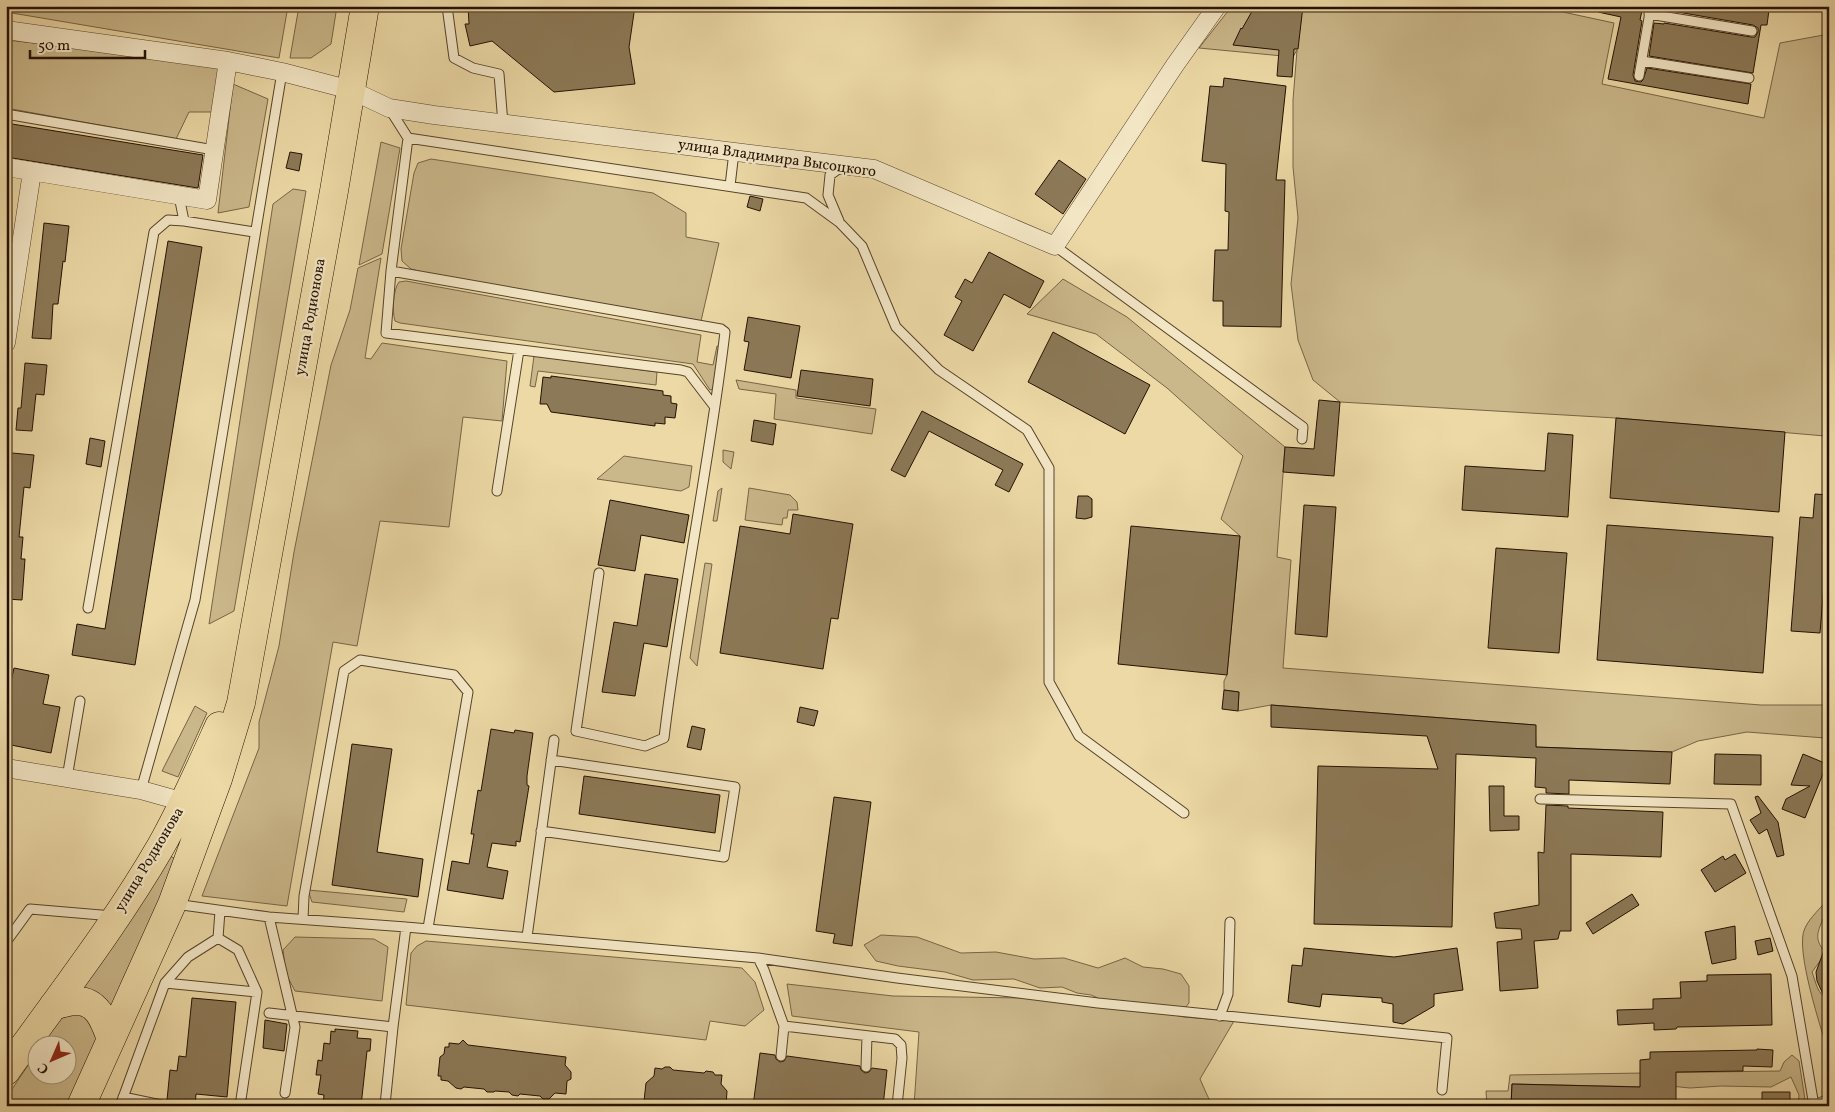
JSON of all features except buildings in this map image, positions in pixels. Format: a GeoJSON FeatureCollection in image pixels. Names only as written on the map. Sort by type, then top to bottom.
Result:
{"type":"FeatureCollection","features":[{"type":"Feature","properties":{"kind":"main road","name":"улица Родионова"},"geometry":{"type":"LineString","coordinates":[[81,1106],[172,904],[218,779],[241,703],[365,6]]}},
{"type":"Feature","properties":{"kind":"main road","name":"улица Родионова"},"geometry":{"type":"LineString","coordinates":[[6,1072],[116,917],[156,853],[184,802],[222,720],[255,628]]}},
{"type":"Feature","properties":{"kind":"main road"},"geometry":{"type":"LineString","coordinates":[[53,1006],[76,1001],[86,1003],[97,1009],[112,1039]]}},
{"type":"Feature","properties":{"kind":"street"},"geometry":{"type":"LineString","coordinates":[[1055,246],[1175,65],[1218,6]]}},
{"type":"Feature","properties":{"kind":"street","name":"улица Владимира Высоцкого"},"geometry":{"type":"LineString","coordinates":[[6,30],[228,61],[282,72],[351,90],[389,108],[503,124],[874,169],[1055,246]]}},
{"type":"Feature","properties":{"kind":"street"},"geometry":{"type":"LineString","coordinates":[[6,167],[206,200],[228,61]]}},
{"type":"Feature","properties":{"kind":"street"},"geometry":{"type":"LineString","coordinates":[[6,343],[32,172]]}},
{"type":"Feature","properties":{"kind":"street"},"geometry":{"type":"LineString","coordinates":[[6,768],[140,790],[184,802]]}},
{"type":"Feature","properties":{"kind":"lane"},"geometry":{"type":"LineString","coordinates":[[447,6],[454,58],[473,68],[499,74],[503,124]]}},
{"type":"Feature","properties":{"kind":"lane"},"geometry":{"type":"LineString","coordinates":[[1639,76],[1650,10],[1752,30]]}},
{"type":"Feature","properties":{"kind":"lane"},"geometry":{"type":"LineString","coordinates":[[1642,61],[1749,78]]}},
{"type":"Feature","properties":{"kind":"lane"},"geometry":{"type":"LineString","coordinates":[[140,790],[195,600],[254,232],[282,72]]}},
{"type":"Feature","properties":{"kind":"lane"},"geometry":{"type":"LineString","coordinates":[[389,108],[408,138],[391,271],[386,333],[681,370],[688,372],[714,406]]}},
{"type":"Feature","properties":{"kind":"lane"},"geometry":{"type":"LineString","coordinates":[[6,114],[214,150]]}},
{"type":"Feature","properties":{"kind":"lane"},"geometry":{"type":"LineString","coordinates":[[408,138],[806,198],[839,222],[862,246],[896,327],[939,370],[1027,430],[1049,468],[1049,682],[1080,736],[1184,813]]}},
{"type":"Feature","properties":{"kind":"lane"},"geometry":{"type":"LineString","coordinates":[[730,186],[734,152]]}},
{"type":"Feature","properties":{"kind":"lane"},"geometry":{"type":"LineString","coordinates":[[839,222],[828,195],[830,175],[844,166]]}},
{"type":"Feature","properties":{"kind":"lane"},"geometry":{"type":"LineString","coordinates":[[178,196],[184,221]]}},
{"type":"Feature","properties":{"kind":"lane"},"geometry":{"type":"LineString","coordinates":[[88,608],[154,232],[168,220],[254,232]]}},
{"type":"Feature","properties":{"kind":"lane"},"geometry":{"type":"LineString","coordinates":[[1055,246],[1303,427],[1302,439]]}},
{"type":"Feature","properties":{"kind":"lane"},"geometry":{"type":"LineString","coordinates":[[391,271],[721,329],[725,332],[691,562],[670,685],[664,738],[645,746],[576,731],[599,573]]}},
{"type":"Feature","properties":{"kind":"lane"},"geometry":{"type":"LineString","coordinates":[[496,491],[519,350]]}},
{"type":"Feature","properties":{"kind":"lane"},"geometry":{"type":"LineString","coordinates":[[303,919],[304,896],[344,671],[360,660],[454,675],[468,692],[428,928]]}},
{"type":"Feature","properties":{"kind":"lane"},"geometry":{"type":"LineString","coordinates":[[67,778],[80,701]]}},
{"type":"Feature","properties":{"kind":"lane"},"geometry":{"type":"LineString","coordinates":[[526,937],[554,740]]}},
{"type":"Feature","properties":{"kind":"lane"},"geometry":{"type":"LineString","coordinates":[[541,831],[724,858],[735,786],[551,760]]}},
{"type":"Feature","properties":{"kind":"lane"},"geometry":{"type":"LineString","coordinates":[[1540,798],[1731,804],[1792,976],[1814,1105],[1829,1099]]}},
{"type":"Feature","properties":{"kind":"lane"},"geometry":{"type":"LineString","coordinates":[[172,904],[269,917],[406,926],[758,958],[1098,1004],[1447,1038],[1442,1090]]}},
{"type":"Feature","properties":{"kind":"lane"},"geometry":{"type":"LineString","coordinates":[[6,942],[30,909],[116,917]]}},
{"type":"Feature","properties":{"kind":"lane"},"geometry":{"type":"LineString","coordinates":[[218,938],[220,911]]}},
{"type":"Feature","properties":{"kind":"lane"},"geometry":{"type":"LineString","coordinates":[[269,917],[295,1027],[285,1093]]}},
{"type":"Feature","properties":{"kind":"lane"},"geometry":{"type":"LineString","coordinates":[[1220,1016],[1228,994],[1230,922]]}},
{"type":"Feature","properties":{"kind":"lane"},"geometry":{"type":"LineString","coordinates":[[390,1106],[385,1105],[406,926]]}},
{"type":"Feature","properties":{"kind":"lane"},"geometry":{"type":"LineString","coordinates":[[166,1106],[121,1101],[165,983],[188,957],[218,938]]}},
{"type":"Feature","properties":{"kind":"lane"},"geometry":{"type":"LineString","coordinates":[[218,938],[238,950],[257,992],[240,1106]]}},
{"type":"Feature","properties":{"kind":"lane"},"geometry":{"type":"LineString","coordinates":[[758,958],[784,1026],[781,1056]]}},
{"type":"Feature","properties":{"kind":"lane"},"geometry":{"type":"LineString","coordinates":[[165,983],[257,992]]}},
{"type":"Feature","properties":{"kind":"lane"},"geometry":{"type":"LineString","coordinates":[[269,1013],[393,1027]]}},
{"type":"Feature","properties":{"kind":"lane"},"geometry":{"type":"LineString","coordinates":[[784,1026],[895,1039],[901,1045],[902,1058],[898,1106]]}},
{"type":"Feature","properties":{"kind":"lane"},"geometry":{"type":"LineString","coordinates":[[866,1067],[867,1036]]}},
{"type":"Feature","properties":{"kind":"shaded area"},"geometry":{"type":"Polygon","coordinates":[[[6,6],[288,6],[279,58],[6,12],[6,6]]]}},
{"type":"Feature","properties":{"kind":"shaded area"},"geometry":{"type":"Polygon","coordinates":[[[299,6],[337,6],[331,44],[311,58],[290,58],[299,6]]]}},
{"type":"Feature","properties":{"kind":"shaded area"},"geometry":{"type":"Polygon","coordinates":[[[1232,6],[1535,6],[1614,23],[1602,84],[1764,118],[1780,43],[1829,34],[1829,410],[1825,436],[1616,418],[1340,402],[1313,380],[1298,340],[1291,284],[1298,218],[1293,167],[1293,100],[1297,50],[1293,57],[1199,48],[1232,6]]]}},
{"type":"Feature","properties":{"kind":"shaded area"},"geometry":{"type":"Polygon","coordinates":[[[6,40],[206,61],[220,70],[214,112],[189,112],[176,139],[6,108],[6,40]]]}},
{"type":"Feature","properties":{"kind":"shaded area"},"geometry":{"type":"Polygon","coordinates":[[[233,84],[268,99],[249,207],[218,213],[233,84]]]}},
{"type":"Feature","properties":{"kind":"shaded area"},"geometry":{"type":"Polygon","coordinates":[[[381,142],[400,148],[382,254],[359,265],[381,142]]]}},
{"type":"Feature","properties":{"kind":"shaded area"},"geometry":{"type":"Polygon","coordinates":[[[431,159],[653,193],[686,213],[686,237],[719,243],[701,321],[434,275],[411,269],[402,261],[401,249],[414,173],[418,163],[431,159]]]}},
{"type":"Feature","properties":{"kind":"shaded area"},"geometry":{"type":"Polygon","coordinates":[[[293,189],[306,191],[234,611],[209,624],[273,204],[293,189]]]}},
{"type":"Feature","properties":{"kind":"shaded area"},"geometry":{"type":"Polygon","coordinates":[[[381,258],[365,358],[371,359],[382,343],[507,361],[502,421],[463,417],[449,527],[380,521],[357,646],[333,642],[287,906],[202,896],[259,748],[259,722],[279,646],[294,552],[331,365],[350,310],[358,268],[381,258]]]}},
{"type":"Feature","properties":{"kind":"shaded area"},"geometry":{"type":"Polygon","coordinates":[[[1063,279],[1127,317],[1285,447],[1277,557],[1291,560],[1283,668],[1761,705],[1829,705],[1829,736],[1825,738],[1747,732],[1698,741],[1672,752],[1536,747],[1535,725],[1271,705],[1238,711],[1239,692],[1224,690],[1224,681],[1227,675],[1240,536],[1221,519],[1243,456],[1167,388],[1096,334],[1027,314],[1063,279]]]}},
{"type":"Feature","properties":{"kind":"shaded area"},"geometry":{"type":"Polygon","coordinates":[[[406,281],[701,335],[697,362],[713,365],[717,346],[722,347],[714,389],[710,390],[693,364],[400,323],[395,321],[394,317],[394,295],[399,282],[406,281]]]}},
{"type":"Feature","properties":{"kind":"shaded area"},"geometry":{"type":"Polygon","coordinates":[[[534,356],[657,372],[656,385],[538,371],[535,387],[530,386],[534,356]]]}},
{"type":"Feature","properties":{"kind":"shaded area"},"geometry":{"type":"Polygon","coordinates":[[[736,380],[796,390],[796,398],[876,409],[872,434],[774,419],[776,394],[739,389],[736,380]]]}},
{"type":"Feature","properties":{"kind":"shaded area"},"geometry":{"type":"Polygon","coordinates":[[[723,450],[734,452],[731,469],[723,462],[723,450]]]}},
{"type":"Feature","properties":{"kind":"shaded area"},"geometry":{"type":"Polygon","coordinates":[[[624,456],[692,466],[689,487],[681,491],[597,479],[624,456]]]}},
{"type":"Feature","properties":{"kind":"shaded area"},"geometry":{"type":"Polygon","coordinates":[[[722,488],[717,521],[713,521],[718,491],[722,488]]]}},
{"type":"Feature","properties":{"kind":"shaded area"},"geometry":{"type":"Polygon","coordinates":[[[749,488],[790,495],[797,502],[798,510],[788,510],[787,518],[783,518],[782,525],[745,520],[749,488]]]}},
{"type":"Feature","properties":{"kind":"shaded area"},"geometry":{"type":"Polygon","coordinates":[[[705,563],[712,564],[697,666],[690,658],[705,563]]]}},
{"type":"Feature","properties":{"kind":"shaded area"},"geometry":{"type":"Polygon","coordinates":[[[195,706],[207,713],[178,777],[162,771],[195,706]]]}},
{"type":"Feature","properties":{"kind":"shaded area"},"geometry":{"type":"Polygon","coordinates":[[[170,856],[177,862],[111,1016],[75,992],[170,856]]]}},
{"type":"Feature","properties":{"kind":"shaded area"},"geometry":{"type":"Polygon","coordinates":[[[308,890],[407,899],[404,912],[312,902],[308,890]]]}},
{"type":"Feature","properties":{"kind":"shaded area"},"geometry":{"type":"Polygon","coordinates":[[[1829,898],[1829,916],[1823,919],[1818,936],[1818,940],[1826,953],[1812,972],[1819,991],[1829,999],[1829,1055],[1810,990],[1803,953],[1803,938],[1807,924],[1829,898]]]}},
{"type":"Feature","properties":{"kind":"shaded area"},"geometry":{"type":"Polygon","coordinates":[[[881,935],[917,937],[961,953],[996,952],[1034,959],[1064,958],[1098,968],[1125,958],[1143,967],[1163,969],[1181,974],[1189,986],[1189,1003],[1182,1012],[1164,1013],[1184,1017],[1234,1021],[1200,1079],[1212,1106],[914,1106],[919,1032],[792,1016],[787,984],[893,996],[1087,999],[1107,1002],[1091,995],[1077,993],[1062,987],[1040,988],[1014,979],[973,980],[945,972],[876,961],[864,945],[881,935]]]}},
{"type":"Feature","properties":{"kind":"shaded area"},"geometry":{"type":"Polygon","coordinates":[[[295,937],[374,939],[388,947],[382,1001],[295,991],[286,974],[283,950],[295,937]]]}},
{"type":"Feature","properties":{"kind":"shaded area"},"geometry":{"type":"Polygon","coordinates":[[[426,941],[742,968],[755,982],[764,1010],[745,1026],[710,1021],[706,1040],[406,1005],[411,953],[417,946],[426,941]]]}},
{"type":"Feature","properties":{"kind":"shaded area"},"geometry":{"type":"Polygon","coordinates":[[[76,1012],[92,1024],[96,1031],[97,1041],[87,1070],[69,1106],[6,1106],[6,1098],[28,1065],[28,1084],[78,1084],[78,1034],[49,1034],[60,1020],[76,1012]]]}},
{"type":"Feature","properties":{"kind":"shaded area"},"geometry":{"type":"Polygon","coordinates":[[[1792,1055],[1799,1061],[1806,1106],[1798,1106],[1799,1095],[1791,1077],[1771,1087],[1721,1086],[1690,1088],[1670,1086],[1512,1084],[1511,1106],[1487,1106],[1486,1091],[1508,1091],[1510,1075],[1780,1071],[1784,1062],[1792,1055]]]}}]}
